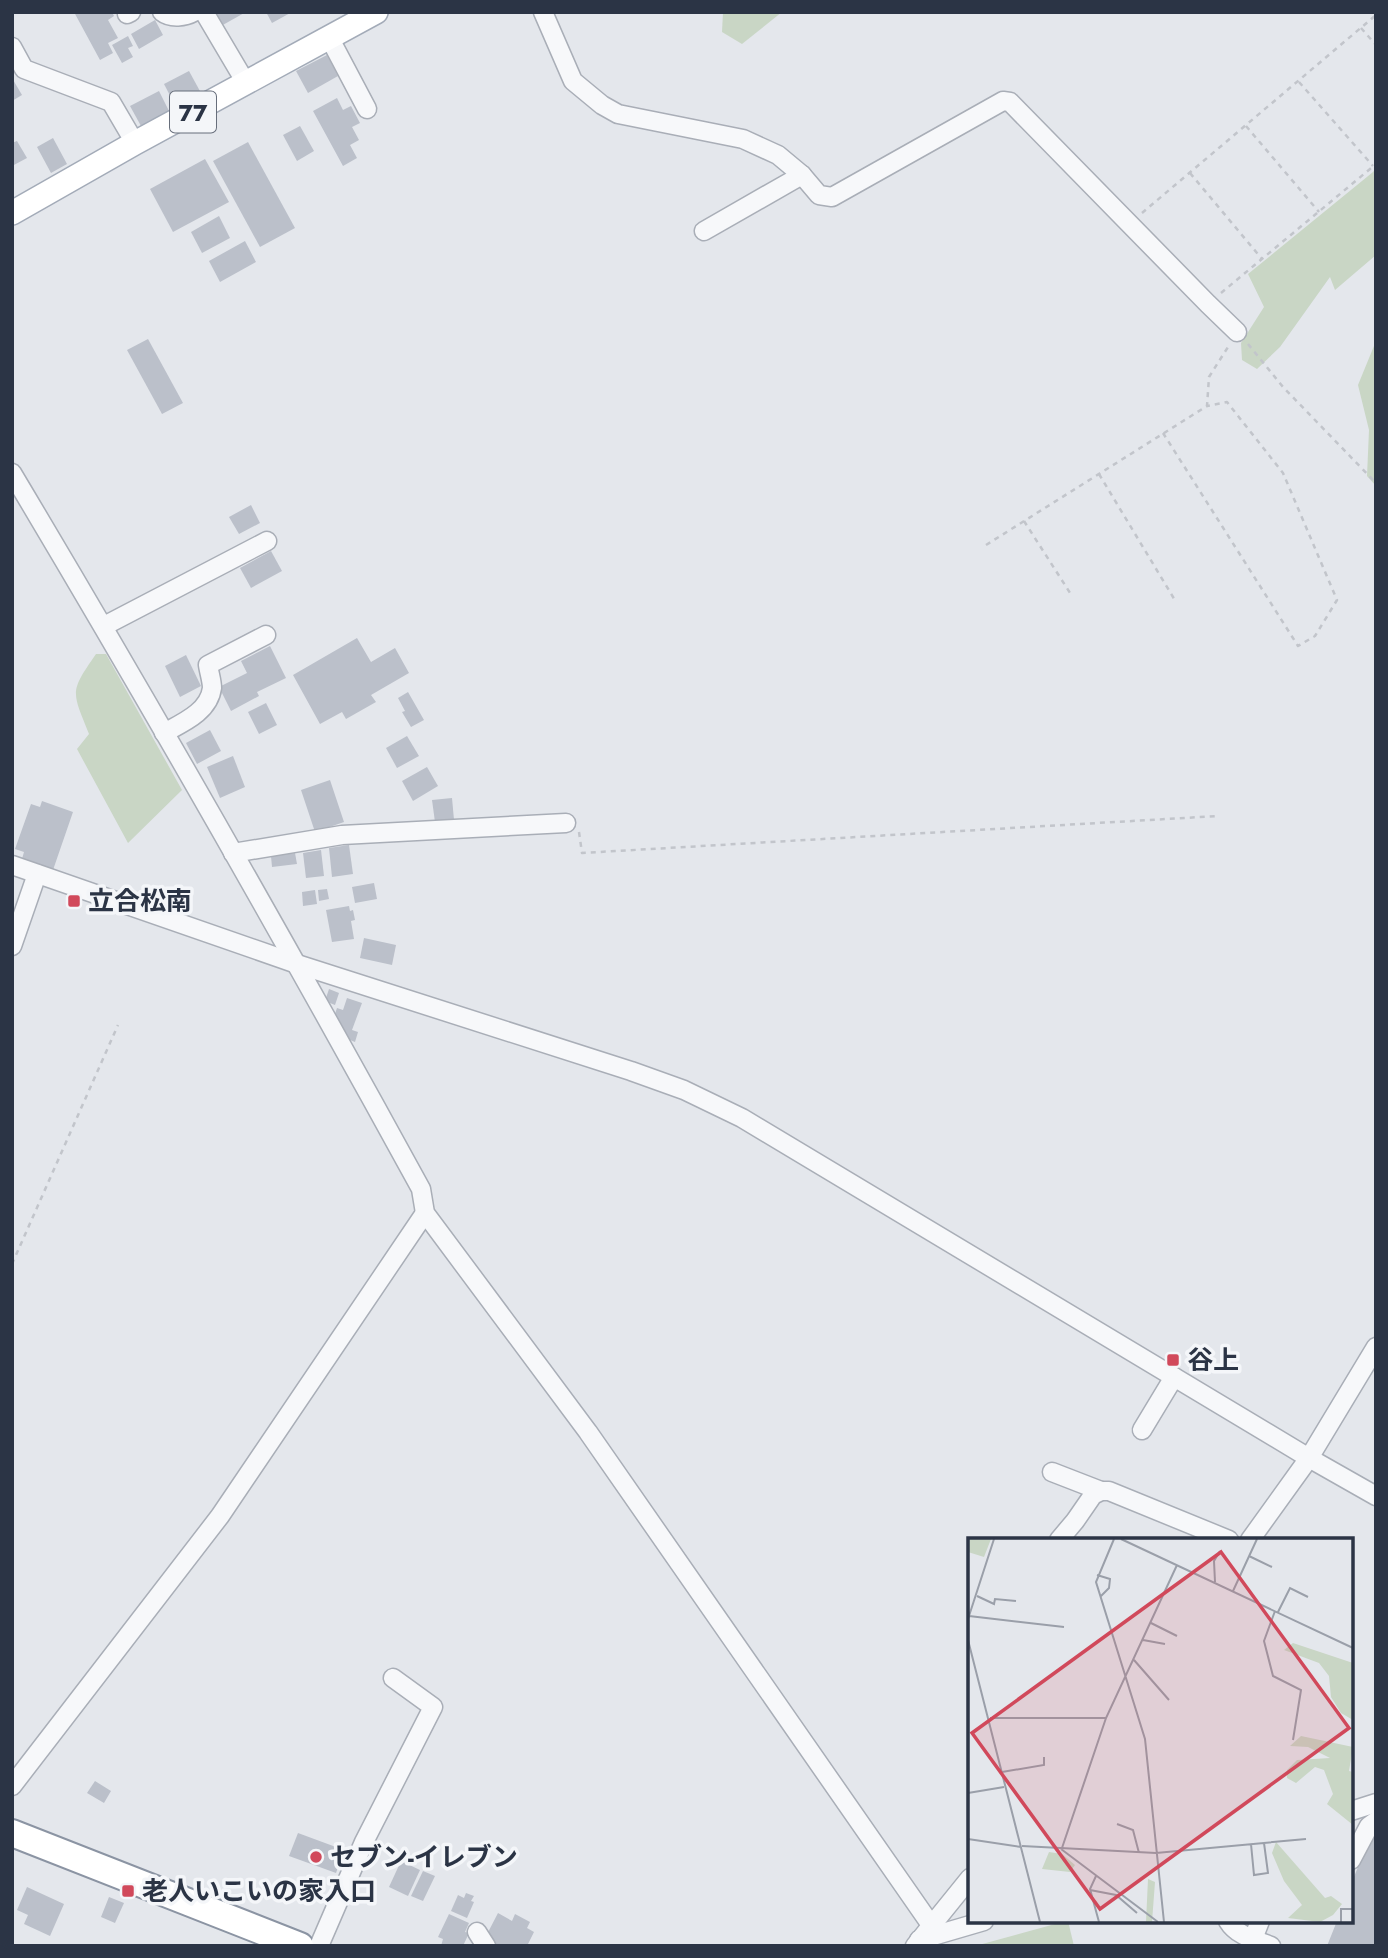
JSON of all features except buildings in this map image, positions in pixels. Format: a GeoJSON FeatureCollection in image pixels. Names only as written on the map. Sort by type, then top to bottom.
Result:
{"type":"FeatureCollection","features":[{"type":"Feature","properties":{"kind":"highway"},"geometry":{"type":"LineString","coordinates":[[12,1833],[300,1946]]}},
{"type":"Feature","properties":{"kind":"main road","name":"77"},"geometry":{"type":"LineString","coordinates":[[12,213],[376,12]]}},
{"type":"Feature","properties":{"kind":"street"},"geometry":{"type":"LineString","coordinates":[[162,12],[171,16],[194,12]]}},
{"type":"Feature","properties":{"kind":"street"},"geometry":{"type":"LineString","coordinates":[[204,12],[246,83]]}},
{"type":"Feature","properties":{"kind":"street"},"geometry":{"type":"LineString","coordinates":[[543,12],[573,81],[602,104],[618,114],[743,139],[778,155],[802,175],[819,195],[832,197],[1003,101],[1010,102],[1237,332]]}},
{"type":"Feature","properties":{"kind":"street"},"geometry":{"type":"LineString","coordinates":[[329,37],[367,109]]}},
{"type":"Feature","properties":{"kind":"street"},"geometry":{"type":"LineString","coordinates":[[12,47],[24,69],[111,102],[135,143]]}},
{"type":"Feature","properties":{"kind":"street"},"geometry":{"type":"LineString","coordinates":[[704,231],[802,175]]}},
{"type":"Feature","properties":{"kind":"street"},"geometry":{"type":"LineString","coordinates":[[12,472],[104,626],[297,964],[421,1189],[425,1213],[588,1432],[931,1925]]}},
{"type":"Feature","properties":{"kind":"street"},"geometry":{"type":"LineString","coordinates":[[104,626],[267,541]]}},
{"type":"Feature","properties":{"kind":"street"},"geometry":{"type":"LineString","coordinates":[[164,733],[195,716],[205,703],[212,688],[208,665],[266,635]]}},
{"type":"Feature","properties":{"kind":"street"},"geometry":{"type":"LineString","coordinates":[[233,853],[342,835],[566,823]]}},
{"type":"Feature","properties":{"kind":"street"},"geometry":{"type":"LineString","coordinates":[[12,865],[297,964],[684,1090],[742,1118],[1376,1496]]}},
{"type":"Feature","properties":{"kind":"street"},"geometry":{"type":"LineString","coordinates":[[12,946],[37,874]]}},
{"type":"Feature","properties":{"kind":"street"},"geometry":{"type":"LineString","coordinates":[[12,1786],[220,1516],[425,1213]]}},
{"type":"Feature","properties":{"kind":"street"},"geometry":{"type":"LineString","coordinates":[[1251,1538],[1309,1458],[1376,1348]]}},
{"type":"Feature","properties":{"kind":"street"},"geometry":{"type":"LineString","coordinates":[[1142,1430],[1174,1377]]}},
{"type":"Feature","properties":{"kind":"street"},"geometry":{"type":"LineString","coordinates":[[1052,1472],[1101,1491],[1109,1491],[1224,1538]]}},
{"type":"Feature","properties":{"kind":"street"},"geometry":{"type":"LineString","coordinates":[[1061,1538],[1093,1495],[1101,1491]]}},
{"type":"Feature","properties":{"kind":"street"},"geometry":{"type":"LineString","coordinates":[[319,1946],[364,1842],[433,1707],[393,1678]]}},
{"type":"Feature","properties":{"kind":"street"},"geometry":{"type":"LineString","coordinates":[[1353,1810],[1376,1804]]}},
{"type":"Feature","properties":{"kind":"street"},"geometry":{"type":"LineString","coordinates":[[1353,1856],[1369,1826],[1376,1821]]}},
{"type":"Feature","properties":{"kind":"street"},"geometry":{"type":"LineString","coordinates":[[917,1943],[968,1880]]}},
{"type":"Feature","properties":{"kind":"street"},"geometry":{"type":"LineString","coordinates":[[917,1943],[978,1923]]}},
{"type":"Feature","properties":{"kind":"street"},"geometry":{"type":"LineString","coordinates":[[1229,1923],[1243,1935],[1271,1946]]}},
{"type":"Feature","properties":{"kind":"street"},"geometry":{"type":"LineString","coordinates":[[1253,1939],[1259,1923]]}},
{"type":"Feature","properties":{"kind":"path"},"geometry":{"type":"LineString","coordinates":[[1129,224],[1376,15]]}},
{"type":"Feature","properties":{"kind":"path"},"geometry":{"type":"LineString","coordinates":[[1360,28],[1376,45]]}},
{"type":"Feature","properties":{"kind":"path"},"geometry":{"type":"LineString","coordinates":[[1208,304],[1374,165],[1298,81]]}},
{"type":"Feature","properties":{"kind":"path"},"geometry":{"type":"LineString","coordinates":[[1246,126],[1319,212]]}},
{"type":"Feature","properties":{"kind":"path"},"geometry":{"type":"LineString","coordinates":[[1190,173],[1262,259]]}},
{"type":"Feature","properties":{"kind":"path"},"geometry":{"type":"LineString","coordinates":[[1207,406],[1209,377],[1237,332],[1283,387],[1376,483]]}},
{"type":"Feature","properties":{"kind":"path"},"geometry":{"type":"LineString","coordinates":[[986,545],[1163,433],[1207,406],[1227,402],[1283,473],[1337,600],[1315,636],[1298,646],[1163,433]]}},
{"type":"Feature","properties":{"kind":"path"},"geometry":{"type":"LineString","coordinates":[[1099,474],[1175,602]]}},
{"type":"Feature","properties":{"kind":"path"},"geometry":{"type":"LineString","coordinates":[[1024,521],[1072,596]]}},
{"type":"Feature","properties":{"kind":"path"},"geometry":{"type":"LineString","coordinates":[[566,823],[580,833],[582,853],[1218,816]]}},
{"type":"Feature","properties":{"kind":"path"},"geometry":{"type":"LineString","coordinates":[[12,1264],[118,1026]]}},
{"type":"Feature","properties":{"kind":"green space"},"geometry":{"type":"Polygon","coordinates":[[[723,12],[782,12],[742,44],[722,32],[723,12]]]}},
{"type":"Feature","properties":{"kind":"green space"},"geometry":{"type":"Polygon","coordinates":[[[1376,168],[1376,255],[1335,290],[1330,277],[1280,347],[1257,369],[1242,360],[1241,343],[1264,307],[1248,274],[1376,168]]]}},
{"type":"Feature","properties":{"kind":"green space"},"geometry":{"type":"Polygon","coordinates":[[[1376,341],[1376,486],[1367,476],[1369,430],[1358,385],[1376,341]]]}},
{"type":"Feature","properties":{"kind":"green space"},"geometry":{"type":"Polygon","coordinates":[[[96,654],[106,654],[182,790],[128,843],[77,749],[89,734],[79,709],[77,685],[96,654]]]}},
{"type":"Feature","properties":{"kind":"green space"},"geometry":{"type":"Polygon","coordinates":[[[1068,1923],[1074,1946],[975,1946],[1068,1923]]]}},
{"type":"Feature","properties":{"kind":"place","name":"立合松南"},"geometry":{"type":"Point","coordinates":[74,901]}},
{"type":"Feature","properties":{"kind":"place","name":"谷上"},"geometry":{"type":"Point","coordinates":[1173,1360]}},
{"type":"Feature","properties":{"kind":"place","name":"セブン-イレブン"},"geometry":{"type":"Point","coordinates":[316,1857]}},
{"type":"Feature","properties":{"kind":"place","name":"老人いこいの家入口"},"geometry":{"type":"Point","coordinates":[128,1891]}}]}
